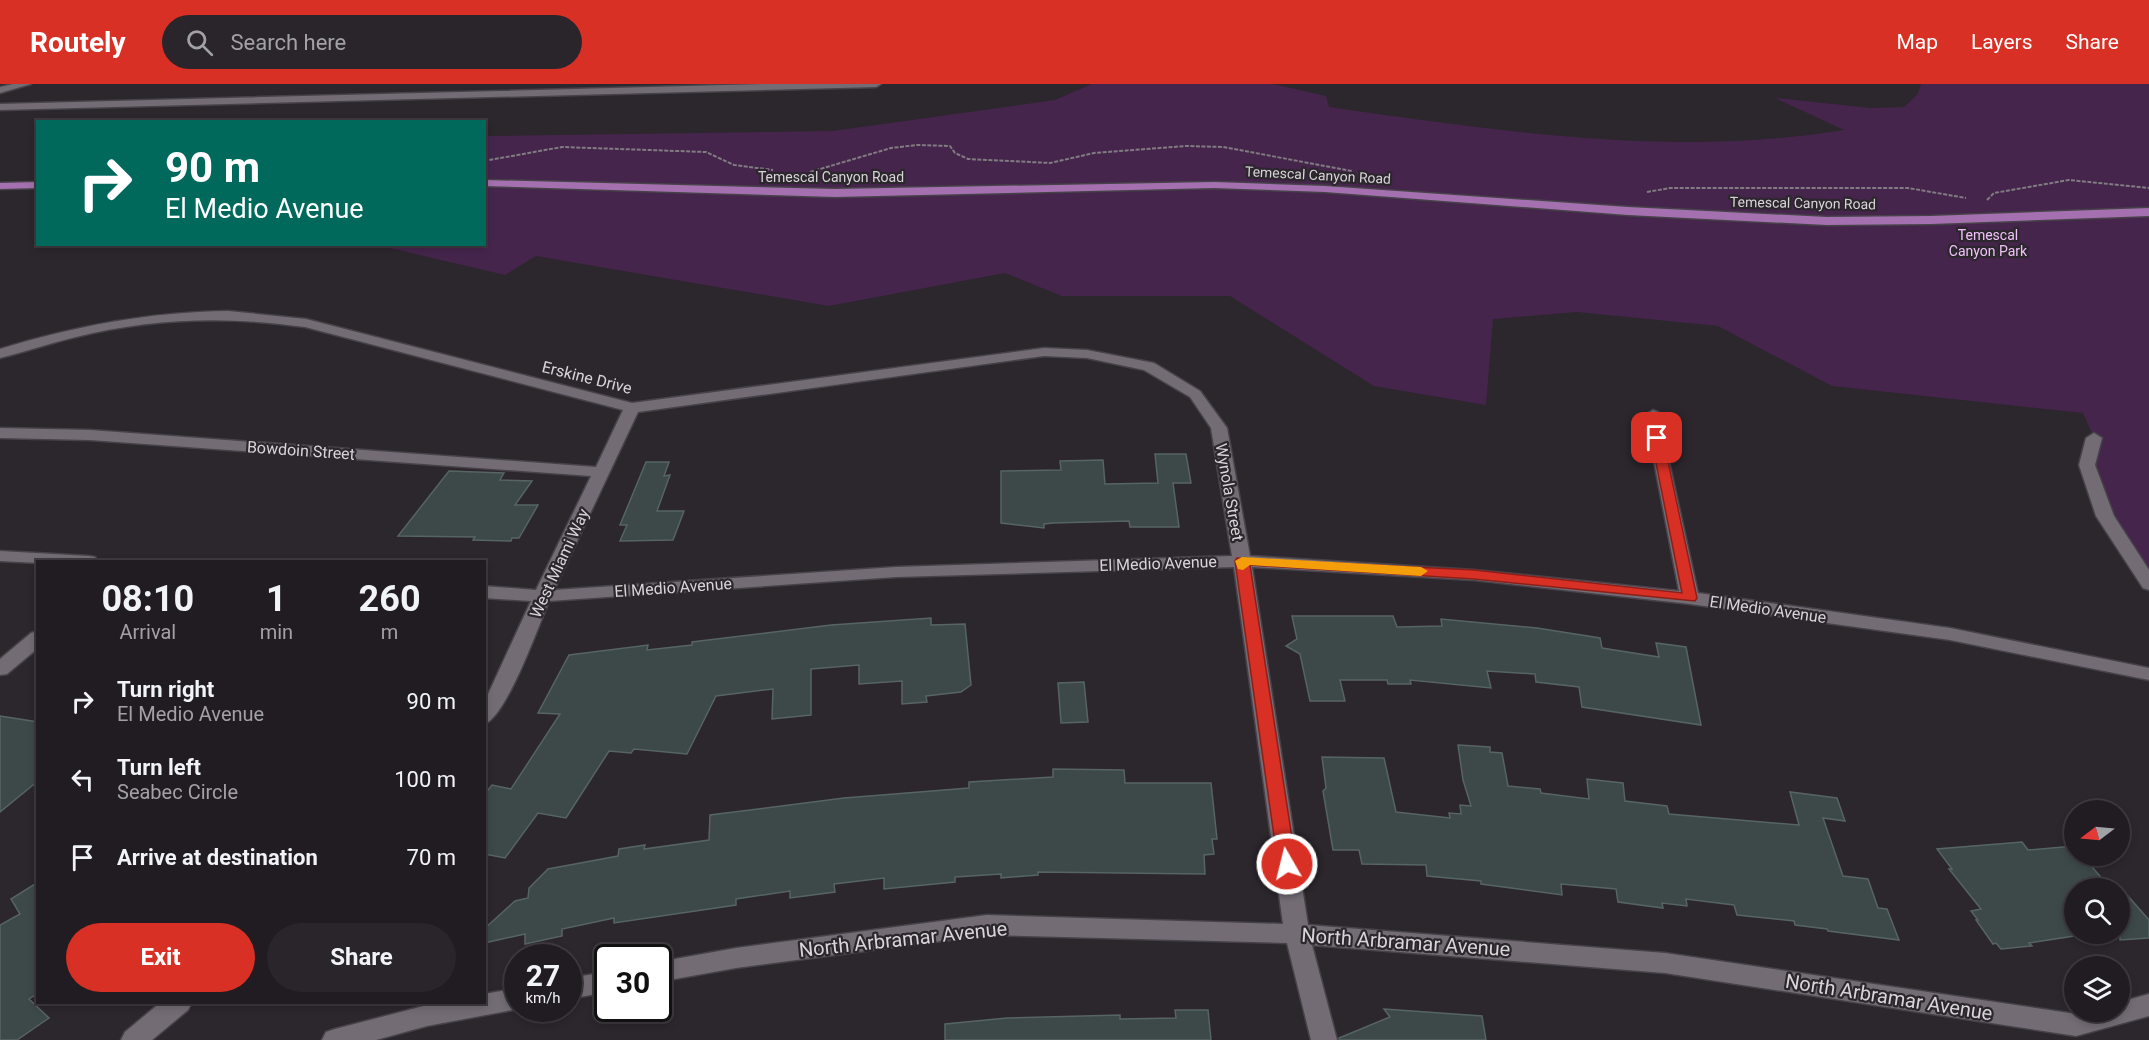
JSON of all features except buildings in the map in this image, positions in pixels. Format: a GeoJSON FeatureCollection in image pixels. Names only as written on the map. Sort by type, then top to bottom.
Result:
{"type":"FeatureCollection","features":[{"type":"Feature","properties":{"kind":"main road","name":"Temescal Canyon Road"},"geometry":{"type":"LineString","coordinates":[[486,183],[835,193],[1214,185],[1349,191],[1628,211],[1827,220],[1931,220],[2149,212]]}},
{"type":"Feature","properties":{"kind":"main road"},"geometry":{"type":"LineString","coordinates":[[0,186],[36,185]]}},
{"type":"Feature","properties":{"kind":"street"},"geometry":{"type":"LineString","coordinates":[[0,90],[26,84]]}},
{"type":"Feature","properties":{"kind":"street"},"geometry":{"type":"LineString","coordinates":[[0,108],[616,88],[876,84]]}},
{"type":"Feature","properties":{"kind":"street","name":"Erskine Drive"},"geometry":{"type":"LineString","coordinates":[[0,354],[48,338],[128,322],[180,315],[266,315],[306,323],[632,408],[1044,352],[1088,354],[1149,366]]}},
{"type":"Feature","properties":{"kind":"street","name":"Wynola Street"},"geometry":{"type":"LineString","coordinates":[[1149,366],[1195,394],[1219,428],[1242,561],[1297,934],[1324,1040]]}},
{"type":"Feature","properties":{"kind":"street","name":"West Miami Way"},"geometry":{"type":"LineString","coordinates":[[486,715],[494,705],[542,596],[632,408]]}},
{"type":"Feature","properties":{"kind":"street"},"geometry":{"type":"LineString","coordinates":[[1653,415],[1690,598]]}},
{"type":"Feature","properties":{"kind":"street","name":"Bowdoin Street"},"geometry":{"type":"LineString","coordinates":[[0,433],[102,436],[602,472]]}},
{"type":"Feature","properties":{"kind":"street"},"geometry":{"type":"LineString","coordinates":[[2094,438],[2087,465],[2105,516],[2149,584]]}},
{"type":"Feature","properties":{"kind":"street"},"geometry":{"type":"LineString","coordinates":[[0,556],[71,560]]}},
{"type":"Feature","properties":{"kind":"street","name":"El Medio Avenue"},"geometry":{"type":"LineString","coordinates":[[486,592],[542,596],[896,572],[1242,561],[1474,574],[1690,598],[1950,634],[2149,674]]}},
{"type":"Feature","properties":{"kind":"street"},"geometry":{"type":"LineString","coordinates":[[0,669],[36,639]]}},
{"type":"Feature","properties":{"kind":"street","name":"North Arbramar Avenue"},"geometry":{"type":"LineString","coordinates":[[672,969],[736,958],[987,925],[1297,934],[1665,963],[2078,1033],[2149,1005]]}},
{"type":"Feature","properties":{"kind":"street"},"geometry":{"type":"LineString","coordinates":[[486,1004],[504,1001]]}},
{"type":"Feature","properties":{"kind":"street"},"geometry":{"type":"LineString","coordinates":[[134,1040],[177,1004]]}},
{"type":"Feature","properties":{"kind":"street"},"geometry":{"type":"LineString","coordinates":[[335,1040],[427,1015],[486,1004]]}},
{"type":"Feature","properties":{"kind":"path"},"geometry":{"type":"LineString","coordinates":[[807,172],[831,168],[885,149],[940,145],[950,146],[955,153],[968,159],[1050,163],[1094,153],[1186,146],[1223,147],[1355,172]]}},
{"type":"Feature","properties":{"kind":"path"},"geometry":{"type":"LineString","coordinates":[[486,161],[562,147],[695,152],[717,155],[734,165],[774,171]]}},
{"type":"Feature","properties":{"kind":"path"},"geometry":{"type":"LineString","coordinates":[[1986,202],[1994,194],[2069,180],[2149,188]]}},
{"type":"Feature","properties":{"kind":"path"},"geometry":{"type":"LineString","coordinates":[[1640,193],[1670,188],[1908,188],[1974,200]]}},
{"type":"Feature","properties":{"kind":"green space","name":"Temescal Canyon Park"},"geometry":{"type":"Polygon","coordinates":[[[1092,84],[1273,84],[1326,96],[1329,107],[1457,125],[1586,138],[1715,142],[1779,138],[1844,130],[1775,98],[1871,108],[1904,107],[1918,94],[1921,84],[2149,84],[2149,584],[2087,465],[2094,438],[2083,413],[1832,386],[1718,326],[1577,312],[1493,319],[1486,405],[1374,386],[1230,296],[1062,296],[1005,273],[829,306],[536,256],[505,275],[381,246],[486,246],[486,136],[833,131],[1055,100],[1092,84]]]}},
{"type":"Feature","properties":{"kind":"slow traffic"},"geometry":{"type":"LineString","coordinates":[[1243,566],[1242,561],[1421,571]]}},
{"type":"Feature","properties":{"kind":"route"},"geometry":{"type":"LineString","coordinates":[[1287,864],[1242,561],[1474,574],[1690,598],[1657,438]]}}]}
